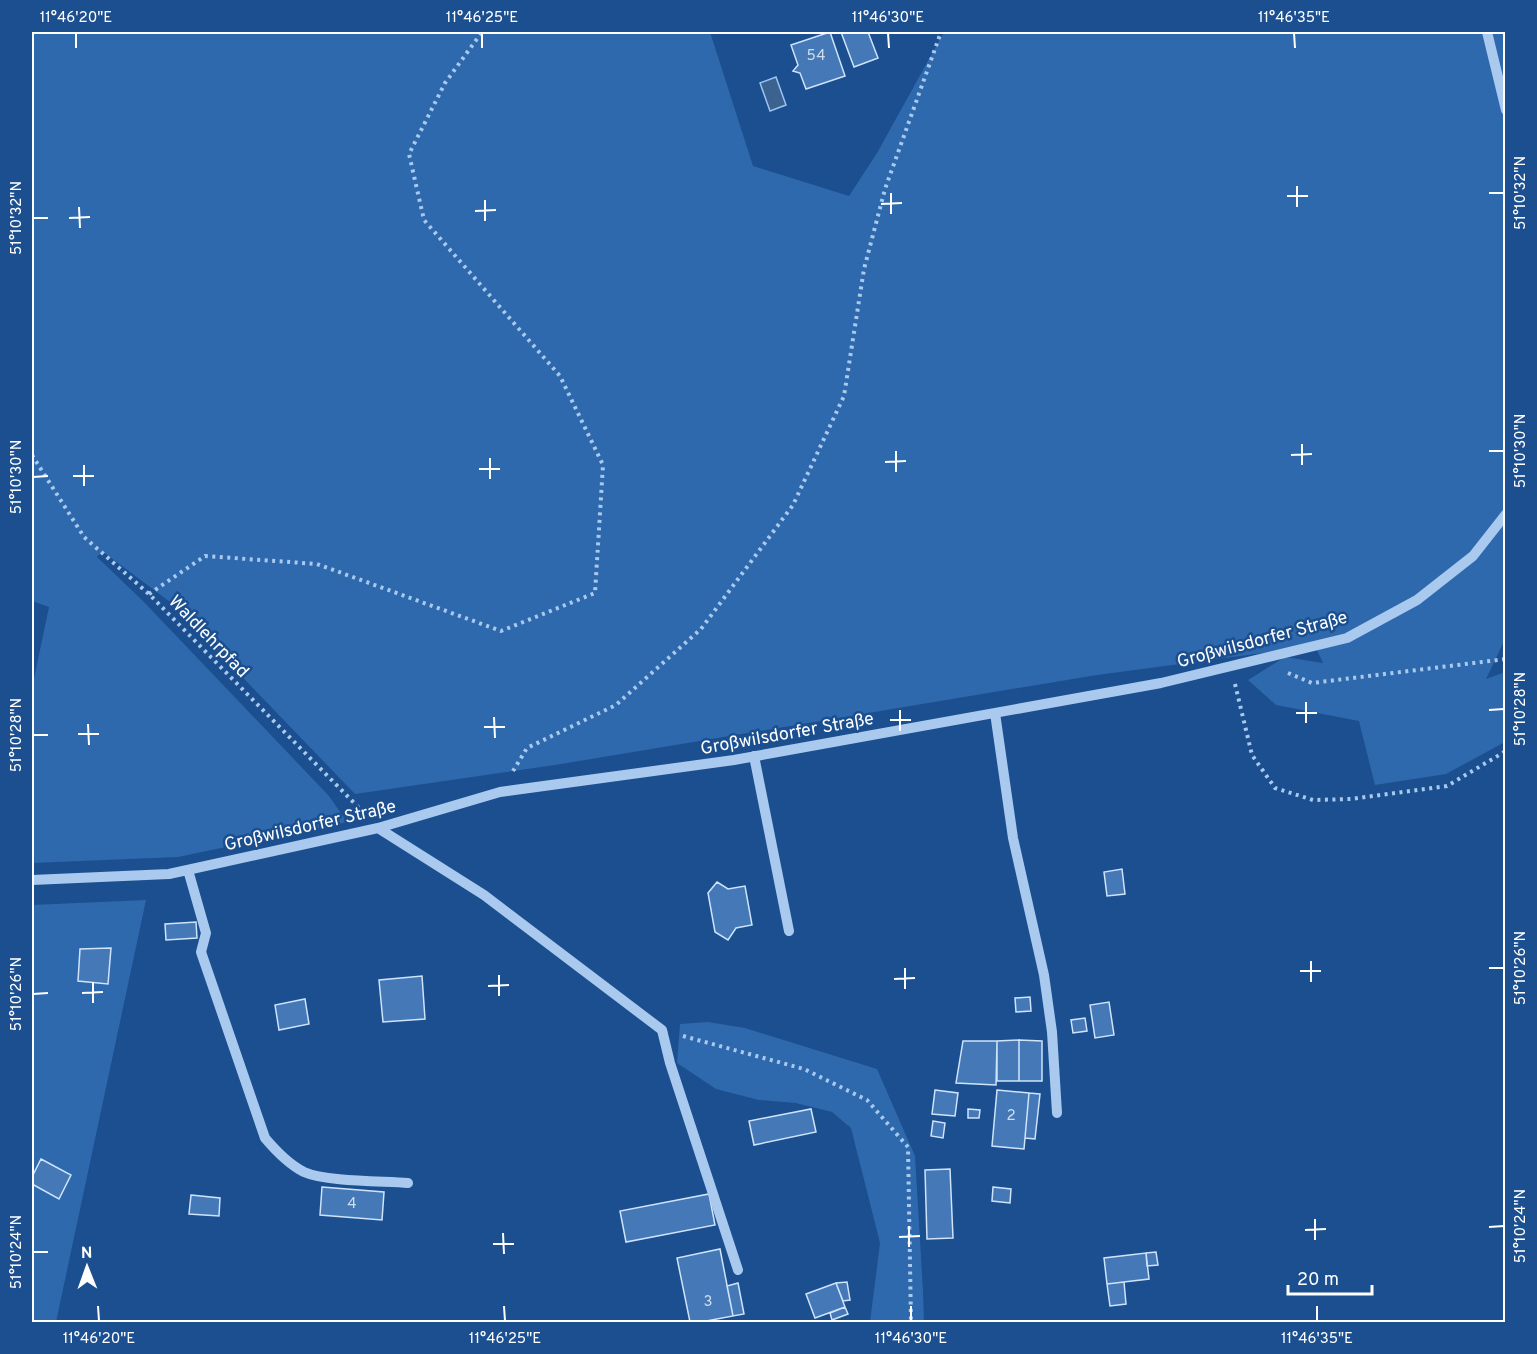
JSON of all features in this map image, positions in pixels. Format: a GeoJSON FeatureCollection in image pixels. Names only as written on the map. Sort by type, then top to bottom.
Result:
{"type":"FeatureCollection","features":[{"type":"Feature","properties":{"kind":"street"},"geometry":{"type":"LineString","coordinates":[[1487,32],[1506,110]]}},
{"type":"Feature","properties":{"kind":"street","name":"Großwilsdorfer Straße"},"geometry":{"type":"LineString","coordinates":[[32,880],[169,874],[378,828],[500,792],[754,756],[1161,683],[1347,638],[1417,600],[1473,556],[1506,514]]}},
{"type":"Feature","properties":{"kind":"street"},"geometry":{"type":"LineString","coordinates":[[995,713],[1013,838],[1044,975],[1052,1032],[1057,1113]]}},
{"type":"Feature","properties":{"kind":"street"},"geometry":{"type":"LineString","coordinates":[[754,756],[789,932]]}},
{"type":"Feature","properties":{"kind":"street"},"geometry":{"type":"LineString","coordinates":[[378,828],[484,895],[662,1030],[670,1063],[738,1270]]}},
{"type":"Feature","properties":{"kind":"street"},"geometry":{"type":"LineString","coordinates":[[188,870],[206,933],[201,951],[265,1138],[282,1157],[305,1172],[323,1177],[408,1183]]}},
{"type":"Feature","properties":{"kind":"path"},"geometry":{"type":"LineString","coordinates":[[149,594],[205,556],[317,564],[501,631],[595,592],[603,465],[560,376],[424,220],[409,154],[445,84],[482,32]]}},
{"type":"Feature","properties":{"kind":"path"},"geometry":{"type":"LineString","coordinates":[[500,792],[527,748],[616,705],[701,629],[793,505],[844,396],[864,269],[885,189],[941,32]]}},
{"type":"Feature","properties":{"kind":"path","name":"Waldlehrpfad"},"geometry":{"type":"LineString","coordinates":[[32,455],[84,537],[149,594],[378,828]]}},
{"type":"Feature","properties":{"kind":"path"},"geometry":{"type":"LineString","coordinates":[[1258,659],[1312,683],[1506,659]]}},
{"type":"Feature","properties":{"kind":"path"},"geometry":{"type":"LineString","coordinates":[[1231,666],[1252,755],[1275,788],[1313,800],[1351,799],[1447,786],[1506,751]]}},
{"type":"Feature","properties":{"kind":"path"},"geometry":{"type":"LineString","coordinates":[[662,1030],[804,1069],[867,1100],[908,1147],[911,1323]]}},
{"type":"Feature","properties":{"kind":"shaded area"},"geometry":{"type":"Polygon","coordinates":[[[32,32],[710,32],[753,166],[849,196],[877,153],[944,32],[1505,32],[1506,637],[1486,679],[1505,672],[1505,742],[1446,774],[1375,785],[1359,721],[1276,705],[1248,680],[1285,657],[1323,663],[1315,646],[1097,675],[555,765],[355,794],[170,602],[102,551],[97,557],[143,601],[329,796],[347,822],[178,857],[32,863],[32,688],[49,607],[32,601],[32,32]]]}},
{"type":"Feature","properties":{"kind":"shaded area"},"geometry":{"type":"Polygon","coordinates":[[[776,77],[786,105],[770,111],[760,83],[776,77]]]}},
{"type":"Feature","properties":{"kind":"shaded area"},"geometry":{"type":"Polygon","coordinates":[[[146,900],[56,1322],[32,1322],[32,905],[146,900]]]}},
{"type":"Feature","properties":{"kind":"shaded area"},"geometry":{"type":"Polygon","coordinates":[[[708,1022],[745,1028],[877,1069],[915,1156],[924,1322],[870,1322],[880,1243],[851,1128],[832,1112],[796,1103],[759,1100],[716,1089],[677,1063],[680,1024],[708,1022]]]}},
{"type":"Feature","properties":{"kind":"building"},"geometry":{"type":"Polygon","coordinates":[[[830,32],[845,76],[806,89],[800,73],[793,71],[798,65],[791,45],[830,32]]]}},
{"type":"Feature","properties":{"kind":"building"},"geometry":{"type":"Polygon","coordinates":[[[841,32],[868,32],[878,58],[854,67],[841,32]]]}},
{"type":"Feature","properties":{"kind":"building"},"geometry":{"type":"Polygon","coordinates":[[[1122,869],[1125,894],[1107,896],[1104,872],[1122,869]]]}},
{"type":"Feature","properties":{"kind":"building"},"geometry":{"type":"Polygon","coordinates":[[[717,882],[728,889],[745,886],[752,925],[736,928],[728,940],[715,932],[708,893],[717,882]]]}},
{"type":"Feature","properties":{"kind":"building"},"geometry":{"type":"Polygon","coordinates":[[[196,922],[197,938],[166,940],[165,924],[196,922]]]}},
{"type":"Feature","properties":{"kind":"building"},"geometry":{"type":"Polygon","coordinates":[[[111,948],[108,984],[78,981],[80,949],[111,948]]]}},
{"type":"Feature","properties":{"kind":"building"},"geometry":{"type":"Polygon","coordinates":[[[422,976],[425,1019],[383,1022],[379,980],[422,976]]]}},
{"type":"Feature","properties":{"kind":"building"},"geometry":{"type":"Polygon","coordinates":[[[1030,997],[1031,1011],[1016,1012],[1015,998],[1030,997]]]}},
{"type":"Feature","properties":{"kind":"building"},"geometry":{"type":"Polygon","coordinates":[[[305,999],[309,1024],[279,1030],[275,1005],[305,999]]]}},
{"type":"Feature","properties":{"kind":"building"},"geometry":{"type":"Polygon","coordinates":[[[1109,1002],[1114,1035],[1095,1038],[1090,1005],[1109,1002]]]}},
{"type":"Feature","properties":{"kind":"building"},"geometry":{"type":"Polygon","coordinates":[[[1085,1018],[1087,1031],[1073,1033],[1071,1020],[1085,1018]]]}},
{"type":"Feature","properties":{"kind":"building"},"geometry":{"type":"Polygon","coordinates":[[[1019,1040],[1019,1081],[997,1081],[997,1041],[1019,1040]]]}},
{"type":"Feature","properties":{"kind":"building"},"geometry":{"type":"Polygon","coordinates":[[[1019,1040],[1042,1041],[1042,1081],[1019,1081],[1019,1040]]]}},
{"type":"Feature","properties":{"kind":"building"},"geometry":{"type":"Polygon","coordinates":[[[963,1041],[997,1041],[996,1085],[956,1083],[963,1041]]]}},
{"type":"Feature","properties":{"kind":"building"},"geometry":{"type":"Polygon","coordinates":[[[935,1090],[958,1093],[955,1116],[932,1114],[935,1090]]]}},
{"type":"Feature","properties":{"kind":"building"},"geometry":{"type":"Polygon","coordinates":[[[997,1090],[1029,1093],[1024,1149],[992,1146],[997,1090]]]}},
{"type":"Feature","properties":{"kind":"building"},"geometry":{"type":"Polygon","coordinates":[[[1029,1093],[1040,1094],[1035,1139],[1025,1138],[1029,1093]]]}},
{"type":"Feature","properties":{"kind":"building"},"geometry":{"type":"Polygon","coordinates":[[[811,1109],[816,1132],[754,1145],[749,1121],[811,1109]]]}},
{"type":"Feature","properties":{"kind":"building"},"geometry":{"type":"Polygon","coordinates":[[[968,1109],[980,1110],[979,1118],[968,1118],[968,1109]]]}},
{"type":"Feature","properties":{"kind":"building"},"geometry":{"type":"Polygon","coordinates":[[[933,1121],[945,1123],[943,1138],[931,1136],[933,1121]]]}},
{"type":"Feature","properties":{"kind":"building"},"geometry":{"type":"Polygon","coordinates":[[[41,1159],[71,1175],[59,1199],[32,1184],[32,1177],[41,1159]]]}},
{"type":"Feature","properties":{"kind":"building"},"geometry":{"type":"Polygon","coordinates":[[[950,1169],[953,1238],[927,1239],[925,1170],[950,1169]]]}},
{"type":"Feature","properties":{"kind":"building"},"geometry":{"type":"Polygon","coordinates":[[[322,1187],[384,1192],[382,1220],[320,1215],[322,1187]]]}},
{"type":"Feature","properties":{"kind":"building"},"geometry":{"type":"Polygon","coordinates":[[[993,1187],[1011,1189],[1010,1203],[992,1201],[993,1187]]]}},
{"type":"Feature","properties":{"kind":"building"},"geometry":{"type":"Polygon","coordinates":[[[709,1194],[715,1225],[626,1242],[620,1211],[709,1194]]]}},
{"type":"Feature","properties":{"kind":"building"},"geometry":{"type":"Polygon","coordinates":[[[191,1195],[220,1198],[219,1216],[189,1214],[191,1195]]]}},
{"type":"Feature","properties":{"kind":"building"},"geometry":{"type":"Polygon","coordinates":[[[720,1249],[733,1316],[690,1322],[677,1258],[720,1249]]]}},
{"type":"Feature","properties":{"kind":"building"},"geometry":{"type":"Polygon","coordinates":[[[1156,1252],[1158,1265],[1147,1266],[1146,1253],[1156,1252]]]}},
{"type":"Feature","properties":{"kind":"building"},"geometry":{"type":"Polygon","coordinates":[[[1146,1253],[1149,1279],[1107,1284],[1104,1258],[1146,1253]]]}},
{"type":"Feature","properties":{"kind":"building"},"geometry":{"type":"Polygon","coordinates":[[[847,1282],[850,1300],[843,1301],[836,1283],[847,1282]]]}},
{"type":"Feature","properties":{"kind":"building"},"geometry":{"type":"Polygon","coordinates":[[[1124,1282],[1126,1304],[1110,1306],[1107,1284],[1124,1282]]]}},
{"type":"Feature","properties":{"kind":"building"},"geometry":{"type":"Polygon","coordinates":[[[738,1283],[744,1314],[733,1316],[727,1286],[738,1283]]]}},
{"type":"Feature","properties":{"kind":"building"},"geometry":{"type":"Polygon","coordinates":[[[836,1283],[845,1307],[815,1318],[806,1294],[836,1283]]]}},
{"type":"Feature","properties":{"kind":"building"},"geometry":{"type":"Polygon","coordinates":[[[845,1307],[848,1314],[832,1320],[830,1313],[845,1307]]]}}]}
